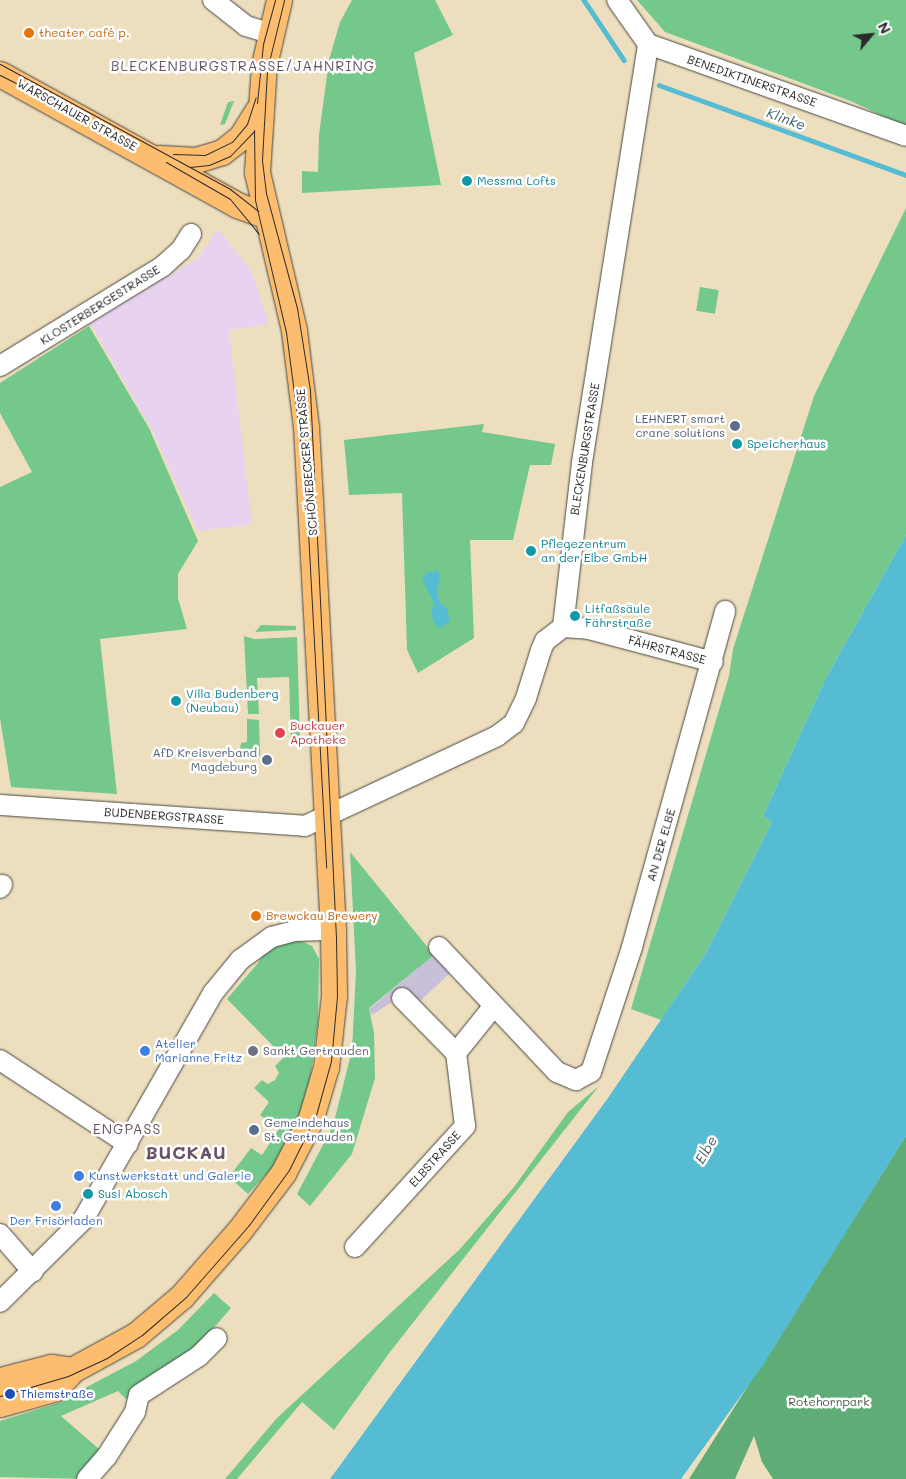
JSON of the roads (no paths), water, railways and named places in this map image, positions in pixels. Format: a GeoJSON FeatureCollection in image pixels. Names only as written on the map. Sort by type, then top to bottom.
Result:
{"type":"FeatureCollection","features":[{"type":"Feature","properties":{"kind":"main road","name":"SCHÖNEBECKER STRASSE"},"geometry":{"type":"LineString","coordinates":[[0,1404],[56,1388],[72,1370],[115,1348],[169,1308],[239,1231],[293,1157],[310,1122],[326,1067],[334,996],[333,930],[306,427],[294,330],[265,215],[257,172],[260,104],[269,33],[279,0]]}},
{"type":"Feature","properties":{"kind":"main road","name":"WARSCHAUER STRASSE"},"geometry":{"type":"LineString","coordinates":[[0,73],[154,157],[237,205],[265,215]]}},
{"type":"Feature","properties":{"kind":"main road","name":"WARSCHAUER STRASSE"},"geometry":{"type":"LineString","coordinates":[[154,157],[196,160],[222,152],[246,132],[260,104]]}},
{"type":"Feature","properties":{"kind":"main road"},"geometry":{"type":"LineString","coordinates":[[0,1380],[51,1367],[72,1370]]}},
{"type":"Feature","properties":{"kind":"street"},"geometry":{"type":"LineString","coordinates":[[212,0],[246,26],[269,33]]}},
{"type":"Feature","properties":{"kind":"street"},"geometry":{"type":"LineString","coordinates":[[617,0],[648,44]]}},
{"type":"Feature","properties":{"kind":"street","name":"BENEDIKTINERSTRASSE"},"geometry":{"type":"LineString","coordinates":[[648,44],[906,136]]}},
{"type":"Feature","properties":{"kind":"street","name":"BLECKENBURGSTRASSE"},"geometry":{"type":"LineString","coordinates":[[563,626],[582,462],[648,44]]}},
{"type":"Feature","properties":{"kind":"street","name":"KLOSTERBERGESTRASSE"},"geometry":{"type":"LineString","coordinates":[[0,366],[165,265],[181,250],[191,234]]}},
{"type":"Feature","properties":{"kind":"street","name":"AN DER ELBE"},"geometry":{"type":"LineString","coordinates":[[493,1006],[557,1072],[576,1080],[588,1075],[596,1064],[632,947],[713,662],[725,611]]}},
{"type":"Feature","properties":{"kind":"street"},"geometry":{"type":"LineString","coordinates":[[327,818],[511,727],[523,708],[543,645],[563,626]]}},
{"type":"Feature","properties":{"kind":"street","name":"FÄHRSTRASSE"},"geometry":{"type":"LineString","coordinates":[[563,626],[589,629],[713,662]]}},
{"type":"Feature","properties":{"kind":"street","name":"BUDENBERGSTRASSE"},"geometry":{"type":"LineString","coordinates":[[0,805],[302,826],[327,818]]}},
{"type":"Feature","properties":{"kind":"street"},"geometry":{"type":"LineString","coordinates":[[0,1302],[33,1272],[83,1220],[214,993],[240,960],[272,937],[295,931],[333,930]]}},
{"type":"Feature","properties":{"kind":"street"},"geometry":{"type":"LineString","coordinates":[[402,998],[456,1053],[493,1006],[439,947]]}},
{"type":"Feature","properties":{"kind":"street","name":"ELBSTRASSE"},"geometry":{"type":"LineString","coordinates":[[354,1247],[465,1126],[456,1053]]}},
{"type":"Feature","properties":{"kind":"street"},"geometry":{"type":"LineString","coordinates":[[0,1060],[128,1144]]}},
{"type":"Feature","properties":{"kind":"street"},"geometry":{"type":"LineString","coordinates":[[0,1234],[33,1272]]}},
{"type":"Feature","properties":{"kind":"street"},"geometry":{"type":"LineString","coordinates":[[88,1479],[107,1456],[135,1412],[139,1395],[199,1356],[217,1338]]}},
{"type":"Feature","properties":{"kind":"water","name":"Elbe"},"geometry":{"type":"Polygon","coordinates":[[[906,535],[906,1136],[763,1365],[681,1479],[330,1479],[608,1098],[706,953],[772,822],[763,816],[826,678],[906,535]]]}},
{"type":"Feature","properties":{"kind":"water"},"geometry":{"type":"Polygon","coordinates":[[[437,571],[440,575],[437,592],[440,603],[447,609],[450,621],[441,628],[435,624],[431,612],[434,604],[422,579],[428,572],[437,571]]]}},
{"type":"Feature","properties":{"kind":"waterway","name":"Klinke"},"geometry":{"type":"LineString","coordinates":[[584,0],[624,60]]}},
{"type":"Feature","properties":{"kind":"waterway","name":"Klinke"},"geometry":{"type":"LineString","coordinates":[[659,85],[906,175]]}},
{"type":"Feature","properties":{"kind":"tram line"},"geometry":{"type":"LineString","coordinates":[[257,103],[263,44],[275,0]]}},
{"type":"Feature","properties":{"kind":"tram line"},"geometry":{"type":"LineString","coordinates":[[0,1396],[68,1376],[107,1358],[142,1335],[186,1297],[249,1225],[289,1170],[316,1115],[331,1061],[337,996],[336,938],[310,390],[297,308],[266,193],[262,160],[267,70],[284,0]]}},
{"type":"Feature","properties":{"kind":"tram line"},"geometry":{"type":"LineString","coordinates":[[0,64],[230,189],[258,211]]}},
{"type":"Feature","properties":{"kind":"tram line"},"geometry":{"type":"LineString","coordinates":[[0,75],[67,109]]}},
{"type":"Feature","properties":{"kind":"tram line"},"geometry":{"type":"LineString","coordinates":[[173,154],[205,155],[232,142],[247,124],[256,97]]}},
{"type":"Feature","properties":{"kind":"tram line"},"geometry":{"type":"LineString","coordinates":[[254,130],[255,200],[286,332],[305,476],[326,867]]}},
{"type":"Feature","properties":{"kind":"tram line"},"geometry":{"type":"LineString","coordinates":[[190,167],[209,165],[230,156],[254,131]]}},
{"type":"Feature","properties":{"kind":"tram line"},"geometry":{"type":"LineString","coordinates":[[166,162],[230,199],[259,234]]}},
{"type":"Feature","properties":{"kind":"place","name":"theater café p."},"geometry":{"type":"Point","coordinates":[29,33]}},
{"type":"Feature","properties":{"kind":"place","name":"Messma Lofts"},"geometry":{"type":"Point","coordinates":[467,181]}},
{"type":"Feature","properties":{"kind":"place","name":"LEHNERT smart crane solutions"},"geometry":{"type":"Point","coordinates":[735,426]}},
{"type":"Feature","properties":{"kind":"place","name":"Speicherhaus"},"geometry":{"type":"Point","coordinates":[737,444]}},
{"type":"Feature","properties":{"kind":"place","name":"Pflegezentrum an der Elbe GmbH"},"geometry":{"type":"Point","coordinates":[531,551]}},
{"type":"Feature","properties":{"kind":"place","name":"Litfaßsäule Fährstraße"},"geometry":{"type":"Point","coordinates":[575,616]}},
{"type":"Feature","properties":{"kind":"place","name":"Villa Budenberg (Neubau)"},"geometry":{"type":"Point","coordinates":[176,701]}},
{"type":"Feature","properties":{"kind":"place","name":"Buckauer Apotheke"},"geometry":{"type":"Point","coordinates":[280,733]}},
{"type":"Feature","properties":{"kind":"place","name":"AfD Kreisverband Magdeburg"},"geometry":{"type":"Point","coordinates":[267,760]}},
{"type":"Feature","properties":{"kind":"place","name":"Brewckau Brewery"},"geometry":{"type":"Point","coordinates":[256,916]}},
{"type":"Feature","properties":{"kind":"place","name":"Atelier Marianne Fritz"},"geometry":{"type":"Point","coordinates":[145,1051]}},
{"type":"Feature","properties":{"kind":"place","name":"Sankt Gertrauden"},"geometry":{"type":"Point","coordinates":[253,1051]}},
{"type":"Feature","properties":{"kind":"place","name":"Gemeindehaus St. Gertrauden"},"geometry":{"type":"Point","coordinates":[254,1130]}},
{"type":"Feature","properties":{"kind":"place","name":"Kunstwerkstatt und Galerie"},"geometry":{"type":"Point","coordinates":[79,1176]}},
{"type":"Feature","properties":{"kind":"place","name":"Susi Abosch"},"geometry":{"type":"Point","coordinates":[88,1194]}},
{"type":"Feature","properties":{"kind":"place","name":"Der Frisörladen"},"geometry":{"type":"Point","coordinates":[56,1206]}},
{"type":"Feature","properties":{"kind":"place","name":"Thiemstraße"},"geometry":{"type":"Point","coordinates":[10,1394]}},
{"type":"Feature","properties":{"kind":"district","name":"BLECKENBURGSTRASSE/JAHNRING"},"geometry":{"type":"Point","coordinates":[243,66]}},
{"type":"Feature","properties":{"kind":"district","name":"ENGPASS"},"geometry":{"type":"Point","coordinates":[127,1129]}},
{"type":"Feature","properties":{"kind":"district","name":"BUCKAU"},"geometry":{"type":"Point","coordinates":[186,1152]}},
{"type":"Feature","properties":{"kind":"park label","name":"Rotehornpark"},"geometry":{"type":"Point","coordinates":[829,1402]}}]}
